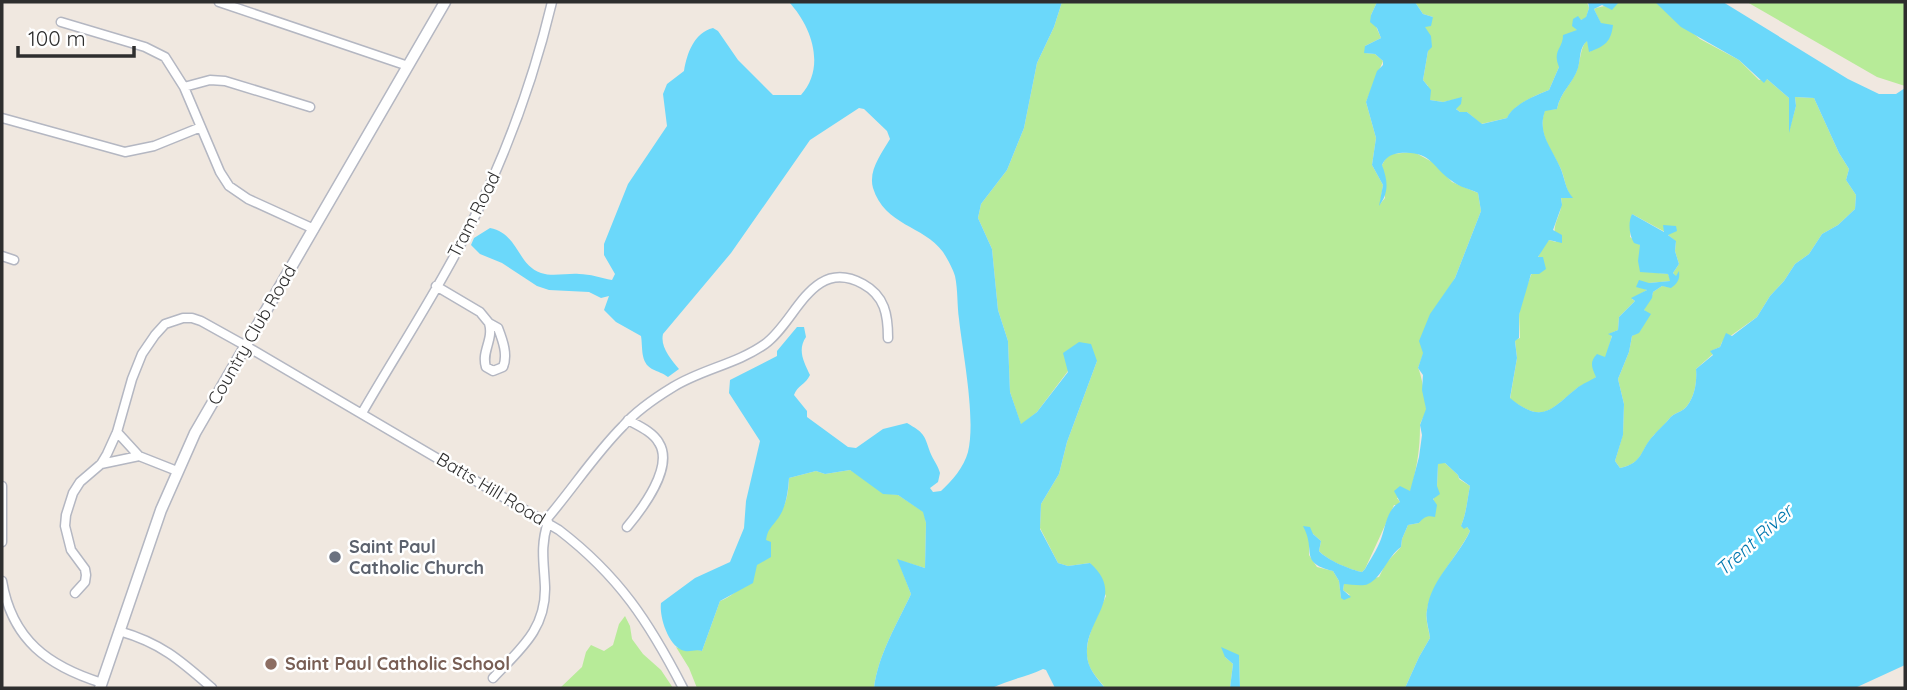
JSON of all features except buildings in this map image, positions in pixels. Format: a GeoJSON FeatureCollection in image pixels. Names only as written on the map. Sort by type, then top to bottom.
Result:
{"type":"FeatureCollection","features":[{"type":"Feature","properties":{"kind":"street"},"geometry":{"type":"LineString","coordinates":[[219,2],[408,66]]}},
{"type":"Feature","properties":{"kind":"street","name":"Country Club Road"},"geometry":{"type":"LineString","coordinates":[[101,686],[177,471],[195,433],[445,2]]}},
{"type":"Feature","properties":{"kind":"street","name":"Tram Road"},"geometry":{"type":"LineString","coordinates":[[362,412],[468,231],[512,134],[535,67],[552,2]]}},
{"type":"Feature","properties":{"kind":"street"},"geometry":{"type":"LineString","coordinates":[[61,22],[158,52],[172,65],[184,87],[220,172],[229,186],[242,195],[314,229]]}},
{"type":"Feature","properties":{"kind":"street"},"geometry":{"type":"LineString","coordinates":[[184,87],[210,80],[225,81],[310,107]]}},
{"type":"Feature","properties":{"kind":"street"},"geometry":{"type":"LineString","coordinates":[[2,118],[125,152],[154,146],[201,127]]}},
{"type":"Feature","properties":{"kind":"street"},"geometry":{"type":"LineString","coordinates":[[2,256],[14,260]]}},
{"type":"Feature","properties":{"kind":"street"},"geometry":{"type":"LineString","coordinates":[[493,678],[524,646],[542,611],[545,596],[542,547],[547,522],[628,420],[685,380],[765,345],[783,327],[805,294],[824,281],[851,280],[871,290],[882,302],[888,316],[888,338]]}},
{"type":"Feature","properties":{"kind":"street"},"geometry":{"type":"LineString","coordinates":[[436,286],[480,312],[489,323],[498,328],[506,356],[503,367],[493,371],[486,367],[484,360],[491,338],[489,323]]}},
{"type":"Feature","properties":{"kind":"street","name":"Batts Hill Road"},"geometry":{"type":"LineString","coordinates":[[101,464],[117,432],[123,404],[142,355],[165,324],[192,318],[362,412],[547,522],[596,561],[628,595],[653,632],[683,688]]}},
{"type":"Feature","properties":{"kind":"street"},"geometry":{"type":"LineString","coordinates":[[627,527],[647,504],[663,457],[657,439],[628,420]]}},
{"type":"Feature","properties":{"kind":"street"},"geometry":{"type":"LineString","coordinates":[[117,432],[139,456],[177,471]]}},
{"type":"Feature","properties":{"kind":"street"},"geometry":{"type":"LineString","coordinates":[[75,593],[85,582],[86,575],[85,569],[71,550],[65,526],[73,493],[80,482],[101,464],[139,456]]}},
{"type":"Feature","properties":{"kind":"street"},"geometry":{"type":"LineString","coordinates":[[2,486],[2,539]]}},
{"type":"Feature","properties":{"kind":"street"},"geometry":{"type":"LineString","coordinates":[[2,581],[8,606],[30,643],[58,666],[101,686]]}},
{"type":"Feature","properties":{"kind":"street"},"geometry":{"type":"LineString","coordinates":[[119,631],[148,639],[166,649],[212,688]]}},
{"type":"Feature","properties":{"kind":"green space"},"geometry":{"type":"Polygon","coordinates":[[[1062,2],[1377,2],[1371,15],[1381,38],[1365,46],[1365,53],[1375,54],[1383,61],[1366,102],[1376,138],[1372,165],[1383,185],[1380,204],[1385,198],[1382,165],[1391,154],[1414,152],[1434,163],[1452,182],[1478,193],[1481,211],[1455,278],[1445,295],[1418,368],[1426,411],[1420,424],[1418,457],[1410,492],[1397,498],[1400,502],[1394,505],[1362,572],[1327,558],[1319,551],[1321,541],[1313,534],[1309,537],[1309,555],[1317,567],[1333,571],[1339,581],[1341,598],[1350,595],[1343,590],[1344,584],[1379,577],[1386,563],[1401,547],[1408,525],[1419,523],[1423,517],[1429,515],[1437,487],[1438,463],[1445,463],[1459,479],[1470,486],[1461,526],[1470,531],[1434,589],[1426,617],[1430,638],[1405,688],[1240,688],[1239,655],[1225,657],[1233,664],[1230,688],[1105,688],[1090,668],[1087,657],[1089,639],[1106,596],[1090,563],[1068,566],[1058,563],[1040,528],[1041,504],[1059,474],[1067,442],[1097,361],[1068,371],[1037,412],[1021,425],[1010,392],[1008,341],[998,310],[992,249],[978,218],[981,204],[1007,170],[1024,128],[1037,63],[1062,2]]]}},
{"type":"Feature","properties":{"kind":"green space"},"geometry":{"type":"Polygon","coordinates":[[[1415,2],[1587,2],[1589,8],[1586,18],[1575,28],[1578,30],[1563,41],[1559,67],[1549,90],[1519,105],[1507,118],[1481,124],[1467,112],[1460,112],[1455,108],[1462,98],[1443,102],[1430,100],[1428,86],[1423,80],[1428,51],[1424,27],[1433,17],[1423,14],[1415,2]]]}},
{"type":"Feature","properties":{"kind":"green space"},"geometry":{"type":"Polygon","coordinates":[[[1619,2],[1657,3],[1700,39],[1739,60],[1759,80],[1767,79],[1789,98],[1789,131],[1796,106],[1795,97],[1814,98],[1849,169],[1846,180],[1856,195],[1855,209],[1838,225],[1822,234],[1809,254],[1795,264],[1757,317],[1722,342],[1720,347],[1711,351],[1713,354],[1696,369],[1694,393],[1685,408],[1671,417],[1654,435],[1638,459],[1620,468],[1615,461],[1623,434],[1624,404],[1618,379],[1629,352],[1632,336],[1644,323],[1647,313],[1644,310],[1653,292],[1662,286],[1671,287],[1679,272],[1676,277],[1673,273],[1679,264],[1675,251],[1676,242],[1665,232],[1632,214],[1630,237],[1640,245],[1649,272],[1668,274],[1671,281],[1649,283],[1641,287],[1647,290],[1632,299],[1635,301],[1619,317],[1618,330],[1609,334],[1612,335],[1608,351],[1596,377],[1546,411],[1531,411],[1510,399],[1517,358],[1515,340],[1520,338],[1519,315],[1522,298],[1543,245],[1549,240],[1556,242],[1555,229],[1561,209],[1561,197],[1572,198],[1544,133],[1545,110],[1557,109],[1576,72],[1587,40],[1590,52],[1601,24],[1594,9],[1619,2]]]}},
{"type":"Feature","properties":{"kind":"green space"},"geometry":{"type":"Polygon","coordinates":[[[1747,2],[1905,2],[1905,86],[1877,77],[1747,2]]]}},
{"type":"Feature","properties":{"kind":"green space"},"geometry":{"type":"Polygon","coordinates":[[[850,470],[924,512],[926,523],[925,568],[898,560],[911,594],[884,652],[874,688],[697,688],[676,647],[702,651],[720,601],[741,586],[756,563],[768,531],[784,505],[789,478],[816,471],[825,474],[850,470]]]}},
{"type":"Feature","properties":{"kind":"green space"},"geometry":{"type":"Polygon","coordinates":[[[625,616],[632,639],[643,654],[661,670],[673,688],[560,688],[582,667],[591,645],[604,651],[613,645],[619,624],[625,616]]]}},
{"type":"Feature","properties":{"kind":"water"},"geometry":{"type":"Polygon","coordinates":[[[789,2],[1062,2],[1037,63],[1024,128],[1007,170],[981,204],[978,218],[992,249],[998,310],[1008,341],[1010,392],[1021,424],[1037,412],[1068,372],[1063,353],[1079,342],[1091,344],[1097,361],[1067,442],[1059,474],[1041,504],[1040,529],[1058,563],[1068,566],[1090,563],[1105,586],[1102,608],[1088,641],[1087,659],[1105,688],[1055,688],[1043,669],[992,688],[874,688],[884,652],[911,594],[897,559],[925,568],[926,523],[923,512],[898,495],[883,494],[850,470],[825,474],[816,471],[789,478],[784,506],[766,540],[771,542],[771,557],[757,565],[753,583],[720,601],[702,651],[679,649],[666,631],[661,603],[695,578],[730,562],[744,528],[746,501],[760,441],[729,393],[730,380],[777,356],[777,351],[797,327],[804,327],[806,337],[802,351],[810,375],[794,395],[807,411],[807,417],[848,447],[856,448],[883,429],[907,423],[923,434],[939,470],[938,482],[930,488],[933,492],[941,491],[949,483],[966,458],[970,438],[970,404],[955,276],[945,254],[935,243],[895,218],[879,201],[873,188],[872,175],[890,139],[887,131],[864,109],[859,108],[810,140],[731,253],[663,334],[665,348],[679,369],[668,377],[646,363],[641,336],[616,322],[604,310],[609,296],[601,298],[589,292],[549,290],[537,286],[502,263],[480,254],[471,245],[474,238],[490,228],[507,236],[527,263],[541,273],[583,274],[612,280],[615,274],[604,255],[604,244],[628,184],[667,126],[663,94],[667,84],[684,71],[689,51],[701,34],[713,28],[718,31],[738,60],[773,95],[801,95],[809,84],[813,72],[813,47],[804,23],[789,2]]]}},
{"type":"Feature","properties":{"kind":"water","name":"Trent River"},"geometry":{"type":"Polygon","coordinates":[[[1377,2],[1415,2],[1423,14],[1433,17],[1431,26],[1425,27],[1431,36],[1432,47],[1428,51],[1423,80],[1431,90],[1430,100],[1443,102],[1462,97],[1461,104],[1456,109],[1467,112],[1482,124],[1507,118],[1519,105],[1549,90],[1559,67],[1557,53],[1563,35],[1577,30],[1572,26],[1573,19],[1578,16],[1581,20],[1586,17],[1588,2],[1619,2],[1612,10],[1602,5],[1594,9],[1601,23],[1613,25],[1611,36],[1603,45],[1589,52],[1587,41],[1584,44],[1576,73],[1557,109],[1545,111],[1544,133],[1573,198],[1561,198],[1562,205],[1553,230],[1562,235],[1562,243],[1549,240],[1538,257],[1543,257],[1546,269],[1539,274],[1531,274],[1519,315],[1519,338],[1515,341],[1517,358],[1510,398],[1531,411],[1546,411],[1596,377],[1592,365],[1594,357],[1597,354],[1605,357],[1612,336],[1608,334],[1618,330],[1619,317],[1635,301],[1631,298],[1647,290],[1636,287],[1639,280],[1649,283],[1670,281],[1668,274],[1640,272],[1640,245],[1634,243],[1630,232],[1632,214],[1664,232],[1663,225],[1676,226],[1677,231],[1668,235],[1676,241],[1675,251],[1679,264],[1673,273],[1676,276],[1679,271],[1678,281],[1671,288],[1662,286],[1653,292],[1644,310],[1651,314],[1639,333],[1632,336],[1629,352],[1618,379],[1624,404],[1623,435],[1615,461],[1620,468],[1638,459],[1658,431],[1671,417],[1687,406],[1695,388],[1696,369],[1713,355],[1710,351],[1720,347],[1726,333],[1732,336],[1757,317],[1795,264],[1809,254],[1822,234],[1838,225],[1855,209],[1856,195],[1846,180],[1849,169],[1814,98],[1795,97],[1796,106],[1789,133],[1789,98],[1767,79],[1764,83],[1739,60],[1681,27],[1655,2],[1723,2],[1848,79],[1879,94],[1896,94],[1905,88],[1905,665],[1855,688],[1405,688],[1430,638],[1427,620],[1429,599],[1470,531],[1461,526],[1470,486],[1445,463],[1438,464],[1437,486],[1440,494],[1433,499],[1437,505],[1435,517],[1428,516],[1419,523],[1408,525],[1401,547],[1373,581],[1363,585],[1344,584],[1343,590],[1351,597],[1344,600],[1333,571],[1322,568],[1312,560],[1303,526],[1310,527],[1321,541],[1319,551],[1339,564],[1362,572],[1378,547],[1390,513],[1400,502],[1394,491],[1400,486],[1410,491],[1419,457],[1422,435],[1420,425],[1426,409],[1422,390],[1423,375],[1418,368],[1423,353],[1419,341],[1430,314],[1455,278],[1481,211],[1478,193],[1455,183],[1430,160],[1410,153],[1393,155],[1382,165],[1386,187],[1385,196],[1379,206],[1383,185],[1372,165],[1376,138],[1366,102],[1383,61],[1375,54],[1364,53],[1365,46],[1381,38],[1377,28],[1370,22],[1377,2]]]}},
{"type":"Feature","properties":{"kind":"water"},"geometry":{"type":"Polygon","coordinates":[[[1221,647],[1239,655],[1240,688],[1230,688],[1233,664],[1225,657],[1221,647]]]}},
{"type":"Feature","properties":{"kind":"place","name":"Saint Paul Catholic Church"},"geometry":{"type":"Point","coordinates":[335,557]}},
{"type":"Feature","properties":{"kind":"place","name":"Saint Paul Catholic School"},"geometry":{"type":"Point","coordinates":[271,664]}}]}
